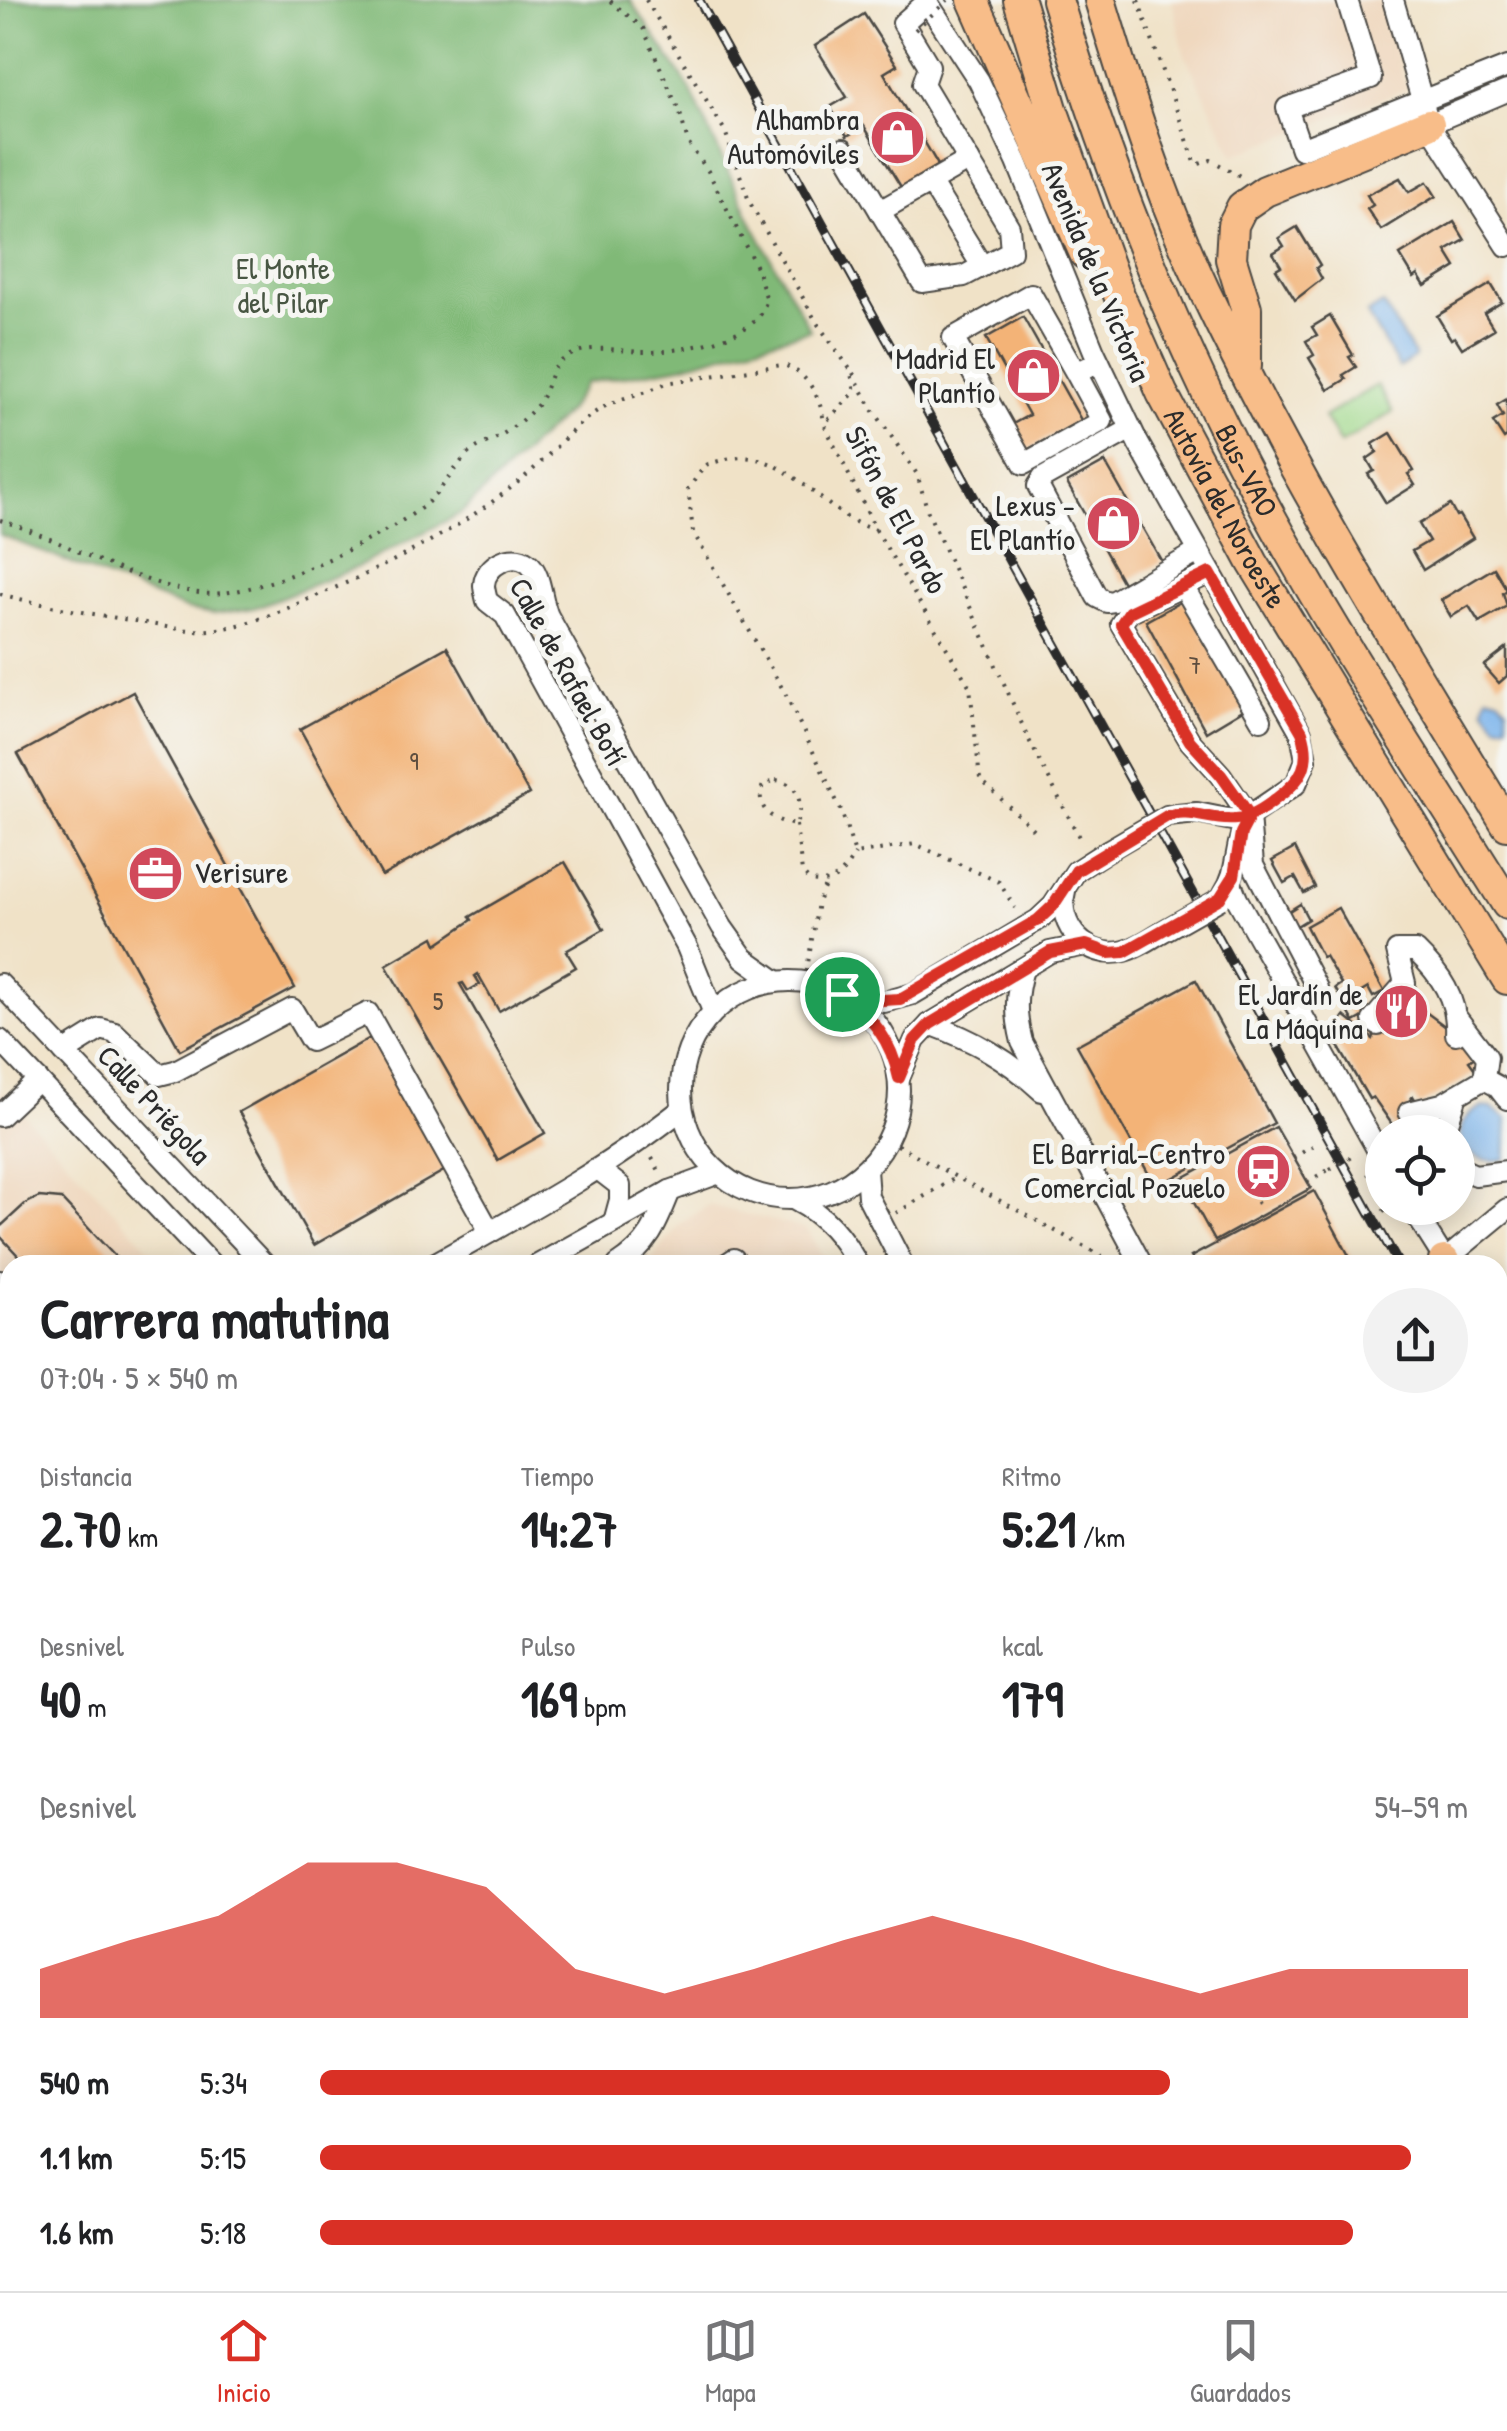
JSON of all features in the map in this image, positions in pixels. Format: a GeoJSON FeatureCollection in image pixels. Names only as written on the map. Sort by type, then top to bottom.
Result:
{"type":"FeatureCollection","features":[{"type":"Feature","properties":{"kind":"highway"},"geometry":{"type":"LineString","coordinates":[[974,0],[1086,255],[1119,295]]}},
{"type":"Feature","properties":{"kind":"highway","name":"Autovía del Noroeste"},"geometry":{"type":"LineString","coordinates":[[1019,0],[1052,109],[1119,295],[1162,393],[1253,563],[1507,979]]}},
{"type":"Feature","properties":{"kind":"highway","name":"Bus-VAO"},"geometry":{"type":"LineString","coordinates":[[1058,0],[1082,81],[1154,272],[1256,490],[1507,904]]}},
{"type":"Feature","properties":{"kind":"highway"},"geometry":{"type":"LineString","coordinates":[[1100,0],[1136,119],[1206,292],[1311,495],[1507,825]]}},
{"type":"Feature","properties":{"kind":"highway"},"geometry":{"type":"LineString","coordinates":[[1246,370],[1246,308],[1232,259],[1233,225],[1242,207],[1265,191],[1425,114]]}},
{"type":"Feature","properties":{"kind":"street"},"geometry":{"type":"LineString","coordinates":[[1347,0],[1371,78],[1287,108],[1300,150],[1507,92]]}},
{"type":"Feature","properties":{"kind":"street"},"geometry":{"type":"LineString","coordinates":[[1394,0],[1425,114],[1507,246]]}},
{"type":"Feature","properties":{"kind":"street"},"geometry":{"type":"LineString","coordinates":[[842,148],[922,282],[964,276],[1012,251],[1009,227],[923,84],[929,66],[903,23],[934,1]]}},
{"type":"Feature","properties":{"kind":"street","name":"Avenida de la Victoria"},"geometry":{"type":"LineString","coordinates":[[934,1],[1002,130],[1131,429],[1306,744],[1306,760],[1296,784],[1250,816]]}},
{"type":"Feature","properties":{"kind":"street"},"geometry":{"type":"LineString","coordinates":[[1425,114],[1507,67]]}},
{"type":"Feature","properties":{"kind":"street"},"geometry":{"type":"LineString","coordinates":[[880,211],[968,160]]}},
{"type":"Feature","properties":{"kind":"street"},"geometry":{"type":"LineString","coordinates":[[930,182],[982,266]]}},
{"type":"Feature","properties":{"kind":"street"},"geometry":{"type":"LineString","coordinates":[[1031,294],[1076,373],[1102,420],[1024,464],[953,338],[1031,294]]}},
{"type":"Feature","properties":{"kind":"street"},"geometry":{"type":"LineString","coordinates":[[1076,373],[1099,362]]}},
{"type":"Feature","properties":{"kind":"street"},"geometry":{"type":"LineString","coordinates":[[1131,429],[1043,478],[1038,486],[1097,596],[1106,602],[1114,601],[1198,552]]}},
{"type":"Feature","properties":{"kind":"street","name":"Calle de Rafael Botí"},"geometry":{"type":"LineString","coordinates":[[713,1011],[686,946],[505,615],[487,601],[484,582],[492,566],[511,558],[528,563],[540,578],[540,597],[548,616],[722,927],[744,958],[776,981]]}},
{"type":"Feature","properties":{"kind":"street"},"geometry":{"type":"LineString","coordinates":[[1210,573],[1129,612],[1121,624],[1190,741],[1250,816],[1253,865],[1317,988]]}},
{"type":"Feature","properties":{"kind":"street"},"geometry":{"type":"LineString","coordinates":[[1183,586],[1261,720]]}},
{"type":"Feature","properties":{"kind":"street"},"geometry":{"type":"LineString","coordinates":[[1086,945],[1050,952],[930,1024],[915,1040],[899,1078],[896,1118],[888,1140],[866,1170],[831,1192],[795,1200],[768,1198],[719,1174],[695,1144],[682,1109],[681,1074],[692,1040],[713,1011],[742,991],[776,981],[805,982],[866,1001],[900,999],[1038,920],[1065,891],[1076,871],[1167,816],[1204,815],[1232,820],[1250,816]]}},
{"type":"Feature","properties":{"kind":"street"},"geometry":{"type":"LineString","coordinates":[[1204,815],[1225,829],[1236,854]]}},
{"type":"Feature","properties":{"kind":"street"},"geometry":{"type":"LineString","coordinates":[[1065,891],[1064,915],[1070,930],[1086,945],[1109,953],[1124,952],[1225,891],[1235,871],[1236,854],[1250,816]]}},
{"type":"Feature","properties":{"kind":"street"},"geometry":{"type":"LineString","coordinates":[[1225,891],[1252,927],[1365,1128]]}},
{"type":"Feature","properties":{"kind":"street"},"geometry":{"type":"LineString","coordinates":[[1378,1025],[1373,1020],[1405,982],[1397,952],[1416,951],[1437,971],[1451,996],[1456,1026],[1487,1058],[1484,1079]]}},
{"type":"Feature","properties":{"kind":"street"},"geometry":{"type":"LineString","coordinates":[[1023,968],[1015,994],[1015,1017],[1022,1042],[1137,1255]]}},
{"type":"Feature","properties":{"kind":"street","name":"Calle Priégola"},"geometry":{"type":"LineString","coordinates":[[0,984],[256,1255]]}},
{"type":"Feature","properties":{"kind":"street"},"geometry":{"type":"LineString","coordinates":[[842,994],[866,1012],[885,1036],[899,1078]]}},
{"type":"Feature","properties":{"kind":"street"},"geometry":{"type":"LineString","coordinates":[[64,1052],[101,1029],[115,1033],[159,1075],[292,1009],[311,1041],[368,1013],[490,1232]]}},
{"type":"Feature","properties":{"kind":"street"},"geometry":{"type":"LineString","coordinates":[[930,1024],[996,1053],[1056,1104]]}},
{"type":"Feature","properties":{"kind":"street"},"geometry":{"type":"LineString","coordinates":[[0,1040],[203,1255]]}},
{"type":"Feature","properties":{"kind":"street"},"geometry":{"type":"LineString","coordinates":[[1409,1112],[1442,1104],[1484,1079]]}},
{"type":"Feature","properties":{"kind":"street"},"geometry":{"type":"LineString","coordinates":[[1484,1079],[1507,1098]]}},
{"type":"Feature","properties":{"kind":"street"},"geometry":{"type":"LineString","coordinates":[[0,1116],[38,1080]]}},
{"type":"Feature","properties":{"kind":"street"},"geometry":{"type":"LineString","coordinates":[[1451,1115],[1458,1095]]}},
{"type":"Feature","properties":{"kind":"street"},"geometry":{"type":"LineString","coordinates":[[450,1255],[598,1169],[682,1109]]}},
{"type":"Feature","properties":{"kind":"street"},"geometry":{"type":"LineString","coordinates":[[598,1169],[620,1186],[614,1222]]}},
{"type":"Feature","properties":{"kind":"street"},"geometry":{"type":"LineString","coordinates":[[866,1170],[868,1198],[898,1255]]}},
{"type":"Feature","properties":{"kind":"street"},"geometry":{"type":"LineString","coordinates":[[1475,1175],[1507,1172]]}},
{"type":"Feature","properties":{"kind":"street"},"geometry":{"type":"LineString","coordinates":[[556,1255],[670,1191],[719,1174]]}},
{"type":"Feature","properties":{"kind":"street"},"geometry":{"type":"LineString","coordinates":[[633,1255],[656,1226],[670,1191]]}},
{"type":"Feature","properties":{"kind":"street"},"geometry":{"type":"LineString","coordinates":[[795,1200],[820,1213],[852,1255]]}},
{"type":"Feature","properties":{"kind":"street"},"geometry":{"type":"LineString","coordinates":[[1456,1255],[1507,1209]]}},
{"type":"Feature","properties":{"kind":"street"},"geometry":{"type":"LineString","coordinates":[[1422,1225],[1441,1255]]}},
{"type":"Feature","properties":{"kind":"path"},"geometry":{"type":"LineString","coordinates":[[0,520],[35,531],[81,555],[171,587],[204,594],[270,581],[336,558],[418,510],[447,484],[468,452],[501,435],[540,402],[550,371],[574,353],[604,349],[670,352],[732,334],[759,319],[767,300],[757,269],[708,170],[688,143],[680,112],[643,28],[609,0]]}},
{"type":"Feature","properties":{"kind":"path"},"geometry":{"type":"LineString","coordinates":[[646,0],[725,131],[750,201],[817,323],[917,474],[928,512],[1028,740],[1081,841]]}},
{"type":"Feature","properties":{"kind":"path"},"geometry":{"type":"LineString","coordinates":[[1138,0],[1196,165],[1212,160],[1265,191]]}},
{"type":"Feature","properties":{"kind":"path"},"geometry":{"type":"LineString","coordinates":[[915,30],[934,1]]}},
{"type":"Feature","properties":{"kind":"path"},"geometry":{"type":"LineString","coordinates":[[0,594],[173,629],[235,626],[324,593],[437,538],[526,476],[590,416],[632,394],[666,384],[782,365],[793,368],[806,381],[823,406],[824,424]]}},
{"type":"Feature","properties":{"kind":"path","name":"Sifón de El Pardo"},"geometry":{"type":"LineString","coordinates":[[850,369],[855,392],[824,424],[876,530],[970,686],[980,779],[1037,833]]}},
{"type":"Feature","properties":{"kind":"path"},"geometry":{"type":"LineString","coordinates":[[855,854],[841,810],[786,693],[694,532],[688,489],[708,464],[734,457],[758,458],[780,468],[848,519],[876,530]]}},
{"type":"Feature","properties":{"kind":"path"},"geometry":{"type":"LineString","coordinates":[[796,825],[778,822],[767,812],[759,796],[763,785],[776,780],[786,782],[798,793],[796,825],[802,872],[810,881],[826,883],[839,878],[855,854],[915,844],[999,882],[1018,914]]}},
{"type":"Feature","properties":{"kind":"path"},"geometry":{"type":"LineString","coordinates":[[805,982],[818,902],[826,883]]}},
{"type":"Feature","properties":{"kind":"path"},"geometry":{"type":"LineString","coordinates":[[888,1140],[1100,1255]]}},
{"type":"Feature","properties":{"kind":"path"},"geometry":{"type":"LineString","coordinates":[[642,1141],[670,1191]]}},
{"type":"Feature","properties":{"kind":"path"},"geometry":{"type":"LineString","coordinates":[[1293,1158],[1313,1146]]}},
{"type":"Feature","properties":{"kind":"path"},"geometry":{"type":"LineString","coordinates":[[1307,1182],[1356,1154],[1365,1170]]}},
{"type":"Feature","properties":{"kind":"path"},"geometry":{"type":"LineString","coordinates":[[892,1215],[957,1177]]}},
{"type":"Feature","properties":{"kind":"path"},"geometry":{"type":"LineString","coordinates":[[1247,1183],[1260,1208]]}},
{"type":"Feature","properties":{"kind":"shaded area"},"geometry":{"type":"Polygon","coordinates":[[[1172,0],[1380,0],[1407,89],[1234,155],[1184,53],[1172,0]]]}},
{"type":"Feature","properties":{"kind":"shaded area"},"geometry":{"type":"Polygon","coordinates":[[[0,1089],[155,1255],[0,1255],[0,1089]]]}},
{"type":"Feature","properties":{"kind":"shaded area"},"geometry":{"type":"Polygon","coordinates":[[[709,1205],[806,1229],[822,1255],[655,1255],[680,1224],[709,1205]]]}},
{"type":"Feature","properties":{"kind":"green space","name":"El Monte del Pilar"},"geometry":{"type":"Polygon","coordinates":[[[0,0],[630,0],[689,87],[754,227],[810,330],[681,366],[586,383],[568,411],[461,513],[355,568],[254,608],[215,614],[186,609],[0,535],[0,0]]]}},
{"type":"Feature","properties":{"kind":"green space"},"geometry":{"type":"Polygon","coordinates":[[[1377,385],[1393,412],[1340,444],[1324,417],[1377,385]]]}},
{"type":"Feature","properties":{"kind":"water"},"geometry":{"type":"Polygon","coordinates":[[[1383,304],[1415,357],[1399,368],[1367,314],[1383,304]]]}},
{"type":"Feature","properties":{"kind":"water"},"geometry":{"type":"Polygon","coordinates":[[[1487,695],[1499,698],[1507,707],[1507,724],[1497,724],[1484,708],[1487,695]]]}},
{"type":"Feature","properties":{"kind":"water"},"geometry":{"type":"Polygon","coordinates":[[[1482,1107],[1492,1108],[1507,1119],[1505,1159],[1475,1155],[1475,1115],[1469,1115],[1482,1107]]]}},
{"type":"Feature","properties":{"kind":"building"},"geometry":{"type":"Polygon","coordinates":[[[864,14],[897,65],[884,73],[938,165],[901,187],[864,126],[847,136],[830,107],[847,97],[815,46],[864,14]]]}},
{"type":"Feature","properties":{"kind":"building"},"geometry":{"type":"Polygon","coordinates":[[[1400,178],[1409,192],[1427,182],[1436,196],[1381,230],[1367,209],[1373,205],[1367,195],[1400,178]]]}},
{"type":"Feature","properties":{"kind":"building"},"geometry":{"type":"Polygon","coordinates":[[[1454,222],[1465,240],[1446,251],[1456,267],[1425,286],[1418,275],[1414,278],[1400,255],[1454,222]]]}},
{"type":"Feature","properties":{"kind":"building"},"geometry":{"type":"Polygon","coordinates":[[[1297,227],[1320,265],[1316,268],[1322,279],[1295,300],[1276,269],[1281,266],[1273,253],[1284,246],[1279,238],[1297,227]]]}},
{"type":"Feature","properties":{"kind":"building"},"geometry":{"type":"Polygon","coordinates":[[[1491,284],[1502,302],[1484,313],[1494,329],[1462,348],[1455,337],[1451,339],[1437,316],[1491,284]]]}},
{"type":"Feature","properties":{"kind":"building"},"geometry":{"type":"Polygon","coordinates":[[[1330,316],[1356,367],[1328,390],[1309,358],[1314,355],[1306,341],[1317,335],[1312,327],[1330,316]]]}},
{"type":"Feature","properties":{"kind":"building"},"geometry":{"type":"Polygon","coordinates":[[[1023,317],[1081,420],[1025,451],[1011,425],[1029,415],[986,338],[1023,317]]]}},
{"type":"Feature","properties":{"kind":"building"},"geometry":{"type":"Polygon","coordinates":[[[1507,399],[1504,439],[1493,422],[1503,416],[1497,405],[1507,399]]]}},
{"type":"Feature","properties":{"kind":"building"},"geometry":{"type":"Polygon","coordinates":[[[1391,433],[1414,471],[1408,474],[1415,485],[1386,503],[1368,474],[1374,471],[1367,459],[1377,452],[1373,444],[1391,433]]]}},
{"type":"Feature","properties":{"kind":"building","name":"Lexus - El Plantío"},"geometry":{"type":"Polygon","coordinates":[[[1105,462],[1162,562],[1123,583],[1067,483],[1105,462]]]}},
{"type":"Feature","properties":{"kind":"building"},"geometry":{"type":"Polygon","coordinates":[[[1450,505],[1473,538],[1423,570],[1412,551],[1429,541],[1419,524],[1450,505]]]}},
{"type":"Feature","properties":{"kind":"building"},"geometry":{"type":"Polygon","coordinates":[[[1494,568],[1507,590],[1503,593],[1507,606],[1479,622],[1469,606],[1451,617],[1441,600],[1494,568]]]}},
{"type":"Feature","properties":{"kind":"building"},"geometry":{"type":"Polygon","coordinates":[[[1184,600],[1246,708],[1206,732],[1146,621],[1184,600]]]}},
{"type":"Feature","properties":{"kind":"building"},"geometry":{"type":"Polygon","coordinates":[[[447,647],[529,794],[382,876],[300,729],[447,647]]]}},
{"type":"Feature","properties":{"kind":"building"},"geometry":{"type":"Polygon","coordinates":[[[1507,648],[1507,676],[1499,683],[1484,666],[1507,648]]]}},
{"type":"Feature","properties":{"kind":"building"},"geometry":{"type":"Polygon","coordinates":[[[133,692],[295,988],[180,1050],[18,754],[133,692]]]}},
{"type":"Feature","properties":{"kind":"building"},"geometry":{"type":"Polygon","coordinates":[[[1295,848],[1315,887],[1304,893],[1295,877],[1284,883],[1272,861],[1295,848]]]}},
{"type":"Feature","properties":{"kind":"building"},"geometry":{"type":"Polygon","coordinates":[[[565,862],[604,929],[566,951],[576,967],[499,1011],[478,974],[475,976],[480,984],[468,991],[460,984],[545,1133],[498,1160],[386,965],[434,937],[437,944],[472,920],[470,917],[565,862]]]}},
{"type":"Feature","properties":{"kind":"building"},"geometry":{"type":"Polygon","coordinates":[[[1300,904],[1308,919],[1295,927],[1286,913],[1300,904]]]}},
{"type":"Feature","properties":{"kind":"building"},"geometry":{"type":"Polygon","coordinates":[[[1338,908],[1384,991],[1373,997],[1368,988],[1355,996],[1365,1016],[1354,1022],[1335,988],[1341,984],[1306,926],[1338,908]]]}},
{"type":"Feature","properties":{"kind":"building"},"geometry":{"type":"Polygon","coordinates":[[[1196,980],[1274,1123],[1156,1187],[1077,1045],[1196,980]]]}},
{"type":"Feature","properties":{"kind":"building"},"geometry":{"type":"Polygon","coordinates":[[[1419,1007],[1481,1053],[1469,1061],[1477,1072],[1419,1106],[1413,1096],[1407,1104],[1407,1115],[1386,1115],[1373,1097],[1369,1099],[1331,1034],[1344,1016],[1373,1039],[1381,1016],[1389,1017],[1395,1010],[1409,1021],[1419,1007]]]}},
{"type":"Feature","properties":{"kind":"building"},"geometry":{"type":"Polygon","coordinates":[[[372,1037],[447,1169],[314,1245],[239,1112],[372,1037]]]}},
{"type":"Feature","properties":{"kind":"building"},"geometry":{"type":"Polygon","coordinates":[[[1276,1127],[1311,1188],[1215,1241],[1181,1179],[1276,1127]]]}},
{"type":"Feature","properties":{"kind":"building"},"geometry":{"type":"Polygon","coordinates":[[[1314,1191],[1349,1255],[1195,1255],[1314,1191]]]}},
{"type":"Feature","properties":{"kind":"building"},"geometry":{"type":"Polygon","coordinates":[[[39,1197],[61,1199],[114,1255],[18,1255],[0,1236],[0,1227],[39,1197]]]}},
{"type":"Feature","properties":{"kind":"railway"},"geometry":{"type":"LineString","coordinates":[[699,0],[1393,1255]]}},
{"type":"Feature","properties":{"kind":"place","name":"Alhambra Automóviles"},"geometry":{"type":"Point","coordinates":[898,137]}},
{"type":"Feature","properties":{"kind":"place","name":"Madrid El Plantío"},"geometry":{"type":"Point","coordinates":[1034,376]}},
{"type":"Feature","properties":{"kind":"place","name":"Lexus - El Plantío"},"geometry":{"type":"Point","coordinates":[1114,523]}},
{"type":"Feature","properties":{"kind":"place","name":"Verisure"},"geometry":{"type":"Point","coordinates":[155,873]}},
{"type":"Feature","properties":{"kind":"place","name":"El Jardín de La Máquina"},"geometry":{"type":"Point","coordinates":[1402,1012]}},
{"type":"Feature","properties":{"kind":"place","name":"El Barrial-Centro Comercial Pozuelo"},"geometry":{"type":"Point","coordinates":[1264,1171]}},
{"type":"Feature","properties":{"kind":"route"},"geometry":{"type":"LineString","coordinates":[[842,994],[866,1012],[885,1036],[899,1078],[915,1040],[930,1024],[1050,952],[1086,945],[1109,953],[1124,952],[1220,898],[1227,890],[1234,876],[1241,833],[1250,816],[1190,741],[1121,624],[1129,612],[1210,573],[1302,732],[1306,760],[1296,784],[1250,816],[1232,820],[1180,812],[1167,816],[1076,871],[1065,891],[1038,920],[913,994],[884,1002],[842,994]]}}]}
